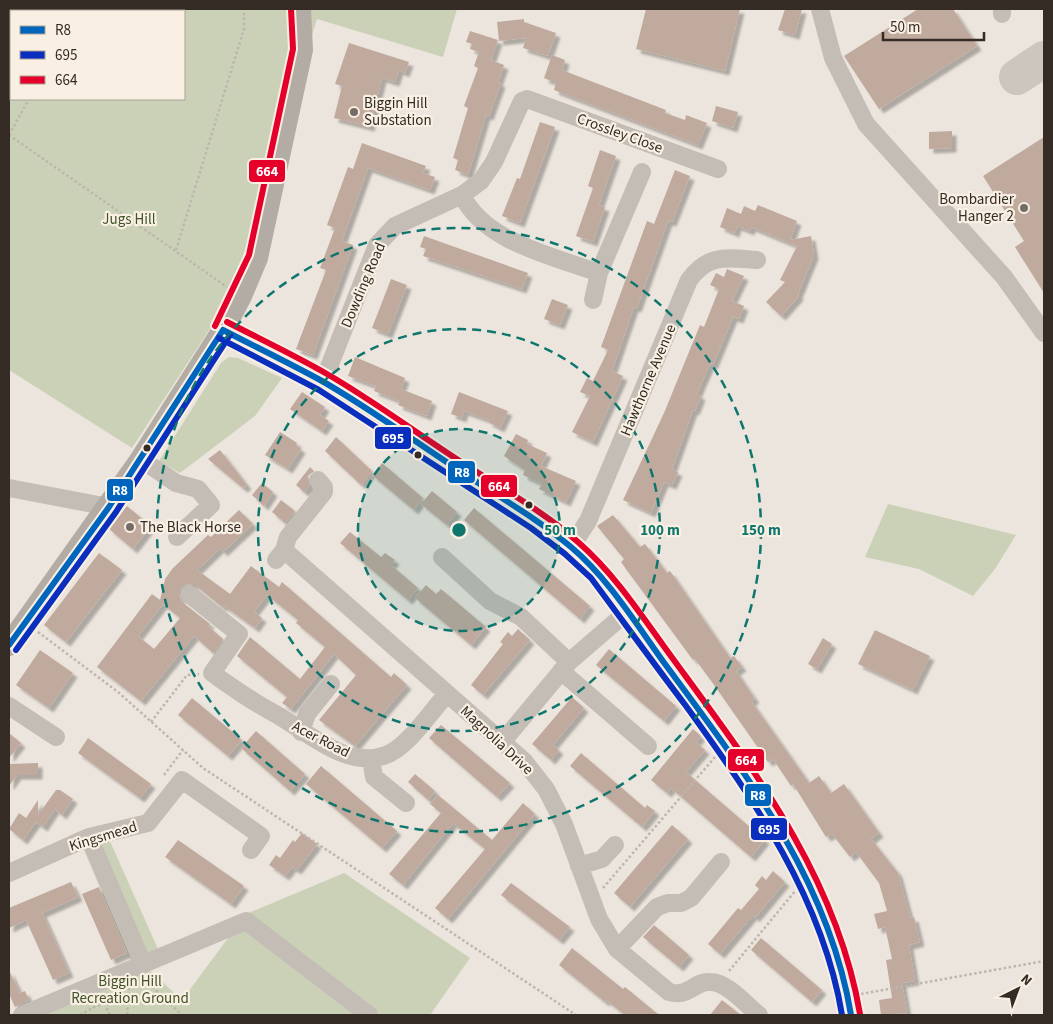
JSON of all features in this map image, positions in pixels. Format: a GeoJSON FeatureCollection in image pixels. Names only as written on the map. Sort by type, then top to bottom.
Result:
{"type":"FeatureCollection","features":[{"type":"Feature","properties":{"kind":"main road"},"geometry":{"type":"LineString","coordinates":[[14,637],[109,508],[223,330],[241,296],[257,258],[302,50],[300,9]]}},
{"type":"Feature","properties":{"kind":"street"},"geometry":{"type":"LineString","coordinates":[[820,9],[833,58],[866,124],[1004,277],[1044,333]]}},
{"type":"Feature","properties":{"kind":"street","name":"Crossley Close"},"geometry":{"type":"LineString","coordinates":[[522,101],[527,99],[718,169]]}},
{"type":"Feature","properties":{"kind":"street","name":"Dowding Road"},"geometry":{"type":"LineString","coordinates":[[323,382],[377,245],[395,226],[462,195],[481,181],[488,172],[522,101]]}},
{"type":"Feature","properties":{"kind":"street"},"geometry":{"type":"LineString","coordinates":[[593,300],[599,273],[642,172]]}},
{"type":"Feature","properties":{"kind":"street"},"geometry":{"type":"LineString","coordinates":[[462,195],[474,216],[496,234],[599,273]]}},
{"type":"Feature","properties":{"kind":"street","name":"Hawthorne Avenue"},"geometry":{"type":"LineString","coordinates":[[571,547],[588,522],[689,280],[697,269],[713,259],[757,260]]}},
{"type":"Feature","properties":{"kind":"street"},"geometry":{"type":"LineString","coordinates":[[223,330],[323,382],[536,521],[571,547],[598,572],[725,745],[773,814],[806,878],[827,927],[848,997],[851,1015]]}},
{"type":"Feature","properties":{"kind":"street"},"geometry":{"type":"LineString","coordinates":[[141,459],[176,483],[198,489],[211,504],[177,536]]}},
{"type":"Feature","properties":{"kind":"street","name":"Magnolia Drive"},"geometry":{"type":"LineString","coordinates":[[318,480],[324,487],[324,492],[288,537],[280,555],[503,741],[524,761],[546,788],[564,824],[599,919],[617,949],[666,989],[674,993],[686,992],[705,982],[719,984]]}},
{"type":"Feature","properties":{"kind":"street"},"geometry":{"type":"LineString","coordinates":[[9,488],[109,508]]}},
{"type":"Feature","properties":{"kind":"street"},"geometry":{"type":"LineString","coordinates":[[442,557],[490,601],[521,617],[565,666],[648,746]]}},
{"type":"Feature","properties":{"kind":"street"},"geometry":{"type":"LineString","coordinates":[[189,594],[239,634],[212,673]]}},
{"type":"Feature","properties":{"kind":"street"},"geometry":{"type":"LineString","coordinates":[[503,741],[565,666],[628,611]]}},
{"type":"Feature","properties":{"kind":"street","name":"Acer Road"},"geometry":{"type":"LineString","coordinates":[[212,673],[257,705],[273,712],[301,732],[347,755],[370,759],[387,755],[402,745],[447,694]]}},
{"type":"Feature","properties":{"kind":"street"},"geometry":{"type":"LineString","coordinates":[[301,732],[307,714],[331,684]]}},
{"type":"Feature","properties":{"kind":"street"},"geometry":{"type":"LineString","coordinates":[[9,706],[56,737]]}},
{"type":"Feature","properties":{"kind":"street"},"geometry":{"type":"LineString","coordinates":[[370,759],[374,777],[406,803]]}},
{"type":"Feature","properties":{"kind":"street","name":"Kingsmead"},"geometry":{"type":"LineString","coordinates":[[10,869],[89,837],[148,823],[182,780],[261,836],[251,850]]}},
{"type":"Feature","properties":{"kind":"street"},"geometry":{"type":"LineString","coordinates":[[89,837],[142,964]]}},
{"type":"Feature","properties":{"kind":"street"},"geometry":{"type":"LineString","coordinates":[[579,866],[602,859],[614,845]]}},
{"type":"Feature","properties":{"kind":"street"},"geometry":{"type":"LineString","coordinates":[[617,949],[657,907],[668,903],[681,903],[691,898],[721,862]]}},
{"type":"Feature","properties":{"kind":"street"},"geometry":{"type":"LineString","coordinates":[[22,1015],[246,921],[369,1015]]}},
{"type":"Feature","properties":{"kind":"street"},"geometry":{"type":"LineString","coordinates":[[719,984],[759,1015]]}},
{"type":"Feature","properties":{"kind":"path"},"geometry":{"type":"LineString","coordinates":[[176,250],[244,30],[244,9]]}},
{"type":"Feature","properties":{"kind":"path"},"geometry":{"type":"LineString","coordinates":[[28,100],[9,135],[241,296]]}},
{"type":"Feature","properties":{"kind":"path"},"geometry":{"type":"LineString","coordinates":[[14,637],[118,692],[203,768],[576,1015]]}},
{"type":"Feature","properties":{"kind":"path"},"geometry":{"type":"LineString","coordinates":[[151,722],[187,675],[212,673]]}},
{"type":"Feature","properties":{"kind":"path"},"geometry":{"type":"LineString","coordinates":[[592,901],[725,745]]}},
{"type":"Feature","properties":{"kind":"path"},"geometry":{"type":"LineString","coordinates":[[719,984],[806,878]]}},
{"type":"Feature","properties":{"kind":"path"},"geometry":{"type":"LineString","coordinates":[[848,997],[1044,961]]}},
{"type":"Feature","properties":{"kind":"path"},"geometry":{"type":"LineString","coordinates":[[127,1015],[129,985],[142,964]]}},
{"type":"Feature","properties":{"kind":"path"},"geometry":{"type":"LineString","coordinates":[[142,964],[145,982],[182,1015]]}},
{"type":"Feature","properties":{"kind":"path"},"geometry":{"type":"LineString","coordinates":[[80,1015],[94,1007],[128,998]]}},
{"type":"Feature","properties":{"kind":"path"},"geometry":{"type":"LineString","coordinates":[[108,1003],[107,1010],[110,1015]]}},
{"type":"Feature","properties":{"kind":"green space","name":"Jugs Hill"},"geometry":{"type":"Polygon","coordinates":[[[9,9],[457,9],[443,57],[317,19],[230,298],[132,448],[9,370],[9,9]]]}},
{"type":"Feature","properties":{"kind":"green space"},"geometry":{"type":"Polygon","coordinates":[[[229,357],[238,358],[282,378],[255,416],[180,473],[159,461],[221,363],[229,357]]]}},
{"type":"Feature","properties":{"kind":"green space"},"geometry":{"type":"Polygon","coordinates":[[[888,504],[1016,535],[995,569],[973,596],[919,569],[865,557],[888,504]]]}},
{"type":"Feature","properties":{"kind":"green space","name":"Biggin Hill Recreation Ground"},"geometry":{"type":"Polygon","coordinates":[[[109,839],[158,949],[149,970],[182,1000],[246,914],[344,873],[470,958],[430,1015],[9,1015],[131,961],[84,850],[109,839]]]}},
{"type":"Feature","properties":{"kind":"building"},"geometry":{"type":"Polygon","coordinates":[[[646,9],[740,9],[725,71],[636,49],[646,9]]]}},
{"type":"Feature","properties":{"kind":"building"},"geometry":{"type":"Polygon","coordinates":[[[785,9],[802,9],[795,35],[778,30],[785,9]]]}},
{"type":"Feature","properties":{"kind":"building"},"geometry":{"type":"Polygon","coordinates":[[[918,9],[953,9],[977,46],[879,109],[844,56],[918,9]]]}},
{"type":"Feature","properties":{"kind":"building"},"geometry":{"type":"Polygon","coordinates":[[[524,19],[524,22],[556,33],[548,56],[523,48],[526,38],[499,41],[497,22],[524,19]]]}},
{"type":"Feature","properties":{"kind":"building"},"geometry":{"type":"Polygon","coordinates":[[[470,31],[498,40],[491,60],[504,65],[498,82],[501,83],[489,116],[486,115],[468,175],[455,170],[458,160],[453,158],[468,108],[464,106],[478,68],[474,66],[479,52],[470,49],[472,44],[466,42],[470,31]]]}},
{"type":"Feature","properties":{"kind":"building"},"geometry":{"type":"Polygon","coordinates":[[[349,43],[409,62],[405,73],[399,70],[395,82],[382,78],[370,127],[334,118],[342,86],[335,84],[349,43]]]}},
{"type":"Feature","properties":{"kind":"building"},"geometry":{"type":"Polygon","coordinates":[[[552,55],[565,60],[562,70],[666,110],[665,113],[685,120],[686,115],[707,123],[698,145],[554,90],[556,83],[544,78],[552,55]]]}},
{"type":"Feature","properties":{"kind":"building"},"geometry":{"type":"Polygon","coordinates":[[[716,106],[738,112],[733,128],[712,121],[716,106]]]}},
{"type":"Feature","properties":{"kind":"building"},"geometry":{"type":"Polygon","coordinates":[[[540,122],[555,127],[520,223],[502,216],[517,178],[520,179],[540,122]]]}},
{"type":"Feature","properties":{"kind":"building"},"geometry":{"type":"Polygon","coordinates":[[[952,131],[952,148],[929,149],[929,132],[952,131]]]}},
{"type":"Feature","properties":{"kind":"building","name":"Bombardier Hanger 2"},"geometry":{"type":"Polygon","coordinates":[[[1044,137],[1044,293],[1015,247],[1024,241],[983,176],[1044,137]]]}},
{"type":"Feature","properties":{"kind":"building"},"geometry":{"type":"Polygon","coordinates":[[[362,143],[426,166],[423,173],[435,177],[430,190],[368,168],[342,241],[353,245],[313,355],[296,349],[326,270],[320,268],[335,228],[327,225],[348,167],[353,169],[362,143]]]}},
{"type":"Feature","properties":{"kind":"building"},"geometry":{"type":"Polygon","coordinates":[[[600,150],[616,156],[599,205],[605,207],[593,242],[576,236],[593,188],[588,186],[600,150]]]}},
{"type":"Feature","properties":{"kind":"building"},"geometry":{"type":"Polygon","coordinates":[[[675,170],[690,176],[672,222],[668,221],[637,308],[634,307],[612,371],[623,376],[593,442],[572,432],[590,396],[580,392],[587,378],[593,381],[608,350],[601,347],[647,221],[654,224],[675,170]]]}},
{"type":"Feature","properties":{"kind":"building"},"geometry":{"type":"Polygon","coordinates":[[[758,205],[797,221],[790,240],[811,236],[814,255],[798,294],[799,296],[781,316],[766,302],[785,282],[780,280],[797,246],[751,227],[750,231],[737,226],[735,233],[720,227],[727,208],[741,214],[744,206],[755,211],[758,205]]]}},
{"type":"Feature","properties":{"kind":"building"},"geometry":{"type":"Polygon","coordinates":[[[424,236],[528,273],[522,289],[423,256],[426,249],[420,247],[424,236]]]}},
{"type":"Feature","properties":{"kind":"building"},"geometry":{"type":"Polygon","coordinates":[[[727,269],[744,276],[732,301],[744,306],[739,319],[733,317],[713,365],[710,364],[697,394],[701,396],[695,411],[693,410],[672,469],[678,472],[672,485],[664,482],[651,513],[623,500],[664,413],[700,325],[704,327],[719,289],[710,285],[716,273],[724,277],[727,269]]]}},
{"type":"Feature","properties":{"kind":"building"},"geometry":{"type":"Polygon","coordinates":[[[391,279],[407,285],[388,334],[372,328],[391,279]]]}},
{"type":"Feature","properties":{"kind":"building"},"geometry":{"type":"Polygon","coordinates":[[[552,299],[568,305],[560,325],[544,319],[552,299]]]}},
{"type":"Feature","properties":{"kind":"building"},"geometry":{"type":"Polygon","coordinates":[[[355,357],[405,378],[401,389],[432,401],[427,416],[398,405],[400,401],[374,391],[376,386],[348,376],[355,357]]]}},
{"type":"Feature","properties":{"kind":"building"},"geometry":{"type":"Polygon","coordinates":[[[302,392],[325,407],[320,415],[329,421],[322,431],[290,409],[302,392]]]}},
{"type":"Feature","properties":{"kind":"building"},"geometry":{"type":"Polygon","coordinates":[[[459,392],[508,411],[500,428],[488,422],[489,420],[464,411],[462,418],[451,414],[459,392]]]}},
{"type":"Feature","properties":{"kind":"building"},"geometry":{"type":"Polygon","coordinates":[[[280,432],[297,443],[296,445],[301,449],[288,469],[265,455],[280,432]]]}},
{"type":"Feature","properties":{"kind":"building"},"geometry":{"type":"Polygon","coordinates":[[[516,434],[528,440],[527,444],[547,453],[541,466],[576,481],[566,502],[539,489],[542,484],[523,475],[525,470],[504,456],[516,434]]]}},
{"type":"Feature","properties":{"kind":"building"},"geometry":{"type":"Polygon","coordinates":[[[336,437],[372,471],[361,485],[325,451],[336,437]]]}},
{"type":"Feature","properties":{"kind":"building"},"geometry":{"type":"Polygon","coordinates":[[[220,450],[247,485],[243,488],[208,459],[220,450]]]}},
{"type":"Feature","properties":{"kind":"building"},"geometry":{"type":"Polygon","coordinates":[[[382,463],[423,498],[414,510],[372,475],[382,463]]]}},
{"type":"Feature","properties":{"kind":"building"},"geometry":{"type":"Polygon","coordinates":[[[310,467],[314,471],[308,476],[310,486],[304,492],[296,485],[310,467]]]}},
{"type":"Feature","properties":{"kind":"building"},"geometry":{"type":"Polygon","coordinates":[[[262,483],[273,492],[264,506],[252,495],[262,483]]]}},
{"type":"Feature","properties":{"kind":"building"},"geometry":{"type":"Polygon","coordinates":[[[432,491],[457,512],[447,525],[421,504],[432,491]]]}},
{"type":"Feature","properties":{"kind":"building"},"geometry":{"type":"Polygon","coordinates":[[[281,500],[295,511],[285,523],[272,512],[281,500]]]}},
{"type":"Feature","properties":{"kind":"building","name":"The Black Horse"},"geometry":{"type":"Polygon","coordinates":[[[127,506],[151,526],[133,549],[109,529],[127,506]]]}},
{"type":"Feature","properties":{"kind":"building"},"geometry":{"type":"Polygon","coordinates":[[[474,508],[590,606],[580,619],[464,520],[474,508]]]}},
{"type":"Feature","properties":{"kind":"building"},"geometry":{"type":"Polygon","coordinates":[[[239,510],[253,524],[223,552],[220,548],[197,570],[230,594],[251,566],[279,587],[282,582],[391,677],[394,673],[407,685],[355,746],[319,720],[356,675],[334,654],[291,709],[282,703],[287,697],[237,656],[250,637],[300,679],[325,647],[296,623],[298,620],[267,595],[254,612],[262,618],[255,628],[224,606],[222,607],[195,585],[186,584],[181,587],[178,593],[182,602],[210,624],[208,626],[223,639],[213,653],[194,636],[141,701],[97,667],[152,594],[160,600],[165,579],[173,568],[208,535],[211,537],[239,510]],[[163,604],[138,636],[154,649],[180,618],[163,604]]]}},
{"type":"Feature","properties":{"kind":"building"},"geometry":{"type":"Polygon","coordinates":[[[613,515],[640,547],[645,544],[667,573],[670,571],[730,658],[734,656],[742,667],[736,671],[755,699],[751,701],[809,783],[819,776],[831,793],[844,784],[879,833],[871,839],[898,873],[910,918],[914,917],[920,942],[909,945],[915,981],[902,983],[907,1013],[881,1015],[879,1000],[892,998],[886,960],[892,959],[885,927],[878,929],[874,914],[887,911],[879,883],[856,852],[850,857],[832,834],[826,837],[793,784],[791,786],[773,759],[768,762],[712,682],[695,659],[693,660],[626,569],[621,562],[624,559],[597,526],[613,515]]]}},
{"type":"Feature","properties":{"kind":"building"},"geometry":{"type":"Polygon","coordinates":[[[350,532],[381,557],[385,553],[395,560],[391,565],[418,588],[408,600],[340,543],[350,532]]]}},
{"type":"Feature","properties":{"kind":"building"},"geometry":{"type":"Polygon","coordinates":[[[99,553],[122,570],[66,642],[44,625],[99,553]]]}},
{"type":"Feature","properties":{"kind":"building"},"geometry":{"type":"Polygon","coordinates":[[[426,585],[436,594],[441,589],[486,627],[471,645],[415,598],[426,585]]]}},
{"type":"Feature","properties":{"kind":"building"},"geometry":{"type":"Polygon","coordinates":[[[518,629],[530,640],[483,695],[471,685],[503,644],[500,642],[508,632],[512,636],[518,629]]]}},
{"type":"Feature","properties":{"kind":"building"},"geometry":{"type":"Polygon","coordinates":[[[875,630],[930,656],[913,690],[858,664],[875,630]]]}},
{"type":"Feature","properties":{"kind":"building"},"geometry":{"type":"Polygon","coordinates":[[[823,638],[832,644],[817,669],[808,664],[823,638]]]}},
{"type":"Feature","properties":{"kind":"building"},"geometry":{"type":"Polygon","coordinates":[[[609,649],[676,706],[664,721],[596,665],[609,649]]]}},
{"type":"Feature","properties":{"kind":"building"},"geometry":{"type":"Polygon","coordinates":[[[40,650],[73,673],[49,708],[16,685],[40,650]]]}},
{"type":"Feature","properties":{"kind":"building"},"geometry":{"type":"Polygon","coordinates":[[[572,697],[584,708],[553,745],[559,750],[551,760],[532,744],[572,697]]]}},
{"type":"Feature","properties":{"kind":"building"},"geometry":{"type":"Polygon","coordinates":[[[192,698],[242,740],[228,756],[178,715],[192,698]]]}},
{"type":"Feature","properties":{"kind":"building"},"geometry":{"type":"Polygon","coordinates":[[[441,725],[510,783],[497,797],[429,738],[441,725]]]}},
{"type":"Feature","properties":{"kind":"building"},"geometry":{"type":"Polygon","coordinates":[[[693,729],[701,736],[696,742],[705,750],[686,772],[765,840],[751,857],[671,788],[667,793],[651,780],[693,729]]]}},
{"type":"Feature","properties":{"kind":"building"},"geometry":{"type":"Polygon","coordinates":[[[256,731],[305,774],[290,791],[241,748],[256,731]]]}},
{"type":"Feature","properties":{"kind":"building"},"geometry":{"type":"Polygon","coordinates":[[[9,733],[21,743],[9,758],[9,733]]]}},
{"type":"Feature","properties":{"kind":"building"},"geometry":{"type":"Polygon","coordinates":[[[88,738],[151,784],[140,798],[78,753],[88,738]]]}},
{"type":"Feature","properties":{"kind":"building"},"geometry":{"type":"Polygon","coordinates":[[[581,753],[645,808],[647,805],[655,811],[642,827],[570,766],[581,753]]]}},
{"type":"Feature","properties":{"kind":"building"},"geometry":{"type":"Polygon","coordinates":[[[38,763],[38,775],[17,775],[9,786],[9,764],[38,763]]]}},
{"type":"Feature","properties":{"kind":"building"},"geometry":{"type":"Polygon","coordinates":[[[321,766],[397,831],[382,848],[306,784],[321,766]]]}},
{"type":"Feature","properties":{"kind":"building"},"geometry":{"type":"Polygon","coordinates":[[[415,774],[435,791],[428,800],[408,782],[415,774]]]}},
{"type":"Feature","properties":{"kind":"building"},"geometry":{"type":"Polygon","coordinates":[[[56,790],[60,790],[73,799],[62,815],[55,809],[43,827],[36,822],[23,840],[9,829],[19,813],[26,818],[38,800],[38,815],[56,790]]]}},
{"type":"Feature","properties":{"kind":"building"},"geometry":{"type":"Polygon","coordinates":[[[438,795],[492,840],[523,803],[535,814],[448,919],[435,908],[485,849],[453,823],[403,885],[389,874],[441,813],[430,804],[438,795]]]}},
{"type":"Feature","properties":{"kind":"building"},"geometry":{"type":"Polygon","coordinates":[[[672,825],[688,839],[630,907],[614,893],[672,825]]]}},
{"type":"Feature","properties":{"kind":"building"},"geometry":{"type":"Polygon","coordinates":[[[302,833],[317,844],[297,870],[292,867],[285,876],[269,865],[276,855],[280,858],[293,840],[295,842],[302,833]]]}},
{"type":"Feature","properties":{"kind":"building"},"geometry":{"type":"Polygon","coordinates":[[[178,840],[244,886],[231,904],[165,857],[178,840]]]}},
{"type":"Feature","properties":{"kind":"building"},"geometry":{"type":"Polygon","coordinates":[[[773,871],[785,882],[755,918],[753,915],[720,954],[708,944],[738,908],[741,910],[759,889],[755,885],[762,876],[766,880],[773,871]]]}},
{"type":"Feature","properties":{"kind":"building"},"geometry":{"type":"Polygon","coordinates":[[[71,882],[78,897],[42,913],[69,973],[53,980],[26,920],[9,928],[9,908],[71,882]]]}},
{"type":"Feature","properties":{"kind":"building"},"geometry":{"type":"Polygon","coordinates":[[[511,883],[570,927],[559,940],[501,895],[511,883]]]}},
{"type":"Feature","properties":{"kind":"building"},"geometry":{"type":"Polygon","coordinates":[[[99,887],[127,953],[111,960],[82,894],[99,887]]]}},
{"type":"Feature","properties":{"kind":"building"},"geometry":{"type":"Polygon","coordinates":[[[654,925],[689,955],[679,967],[643,937],[654,925]]]}},
{"type":"Feature","properties":{"kind":"building"},"geometry":{"type":"Polygon","coordinates":[[[761,938],[822,990],[812,1002],[751,950],[761,938]]]}},
{"type":"Feature","properties":{"kind":"building"},"geometry":{"type":"Polygon","coordinates":[[[572,948],[659,1015],[625,1015],[606,1000],[605,1002],[559,965],[572,948]]]}},
{"type":"Feature","properties":{"kind":"building"},"geometry":{"type":"Polygon","coordinates":[[[9,970],[20,993],[25,991],[29,1000],[15,1007],[9,994],[9,970]]]}},
{"type":"Feature","properties":{"kind":"building"},"geometry":{"type":"Polygon","coordinates":[[[722,1000],[741,1015],[710,1015],[722,1000]]]}},
{"type":"Feature","properties":{"kind":"taxiway"},"geometry":{"type":"LineString","coordinates":[[1017,77],[1044,59]]}},
{"type":"Feature","properties":{"kind":"transit line","name":"664"},"geometry":{"type":"LineString","coordinates":[[215,326],[249,255],[293,49],[291,9]]}},
{"type":"Feature","properties":{"kind":"transit line","name":"664"},"geometry":{"type":"LineString","coordinates":[[227,322],[315,367],[362,395],[448,454],[523,501],[565,531],[605,569],[642,615],[735,744],[789,828],[813,872],[833,917],[849,964],[860,1014]]}},
{"type":"Feature","properties":{"kind":"transit line","name":"R8"},"geometry":{"type":"LineString","coordinates":[[223,330],[322,381],[374,413],[545,526],[571,547],[598,573],[621,602],[753,786],[779,829],[803,873],[824,918],[840,966],[851,1015]]}},
{"type":"Feature","properties":{"kind":"transit line","name":"R8"},"geometry":{"type":"LineString","coordinates":[[9,645],[109,507],[223,330]]}},
{"type":"Feature","properties":{"kind":"transit line","name":"695"},"geometry":{"type":"LineString","coordinates":[[16,650],[116,512],[230,335]]}},
{"type":"Feature","properties":{"kind":"transit line","name":"695"},"geometry":{"type":"LineString","coordinates":[[219,338],[319,390],[531,528],[565,554],[591,578],[686,706],[760,814],[782,852],[802,891],[819,931],[833,972],[842,1015]]}},
{"type":"Feature","properties":{"kind":"place","name":"Biggin Hill Substation"},"geometry":{"type":"Point","coordinates":[354,112]}},
{"type":"Feature","properties":{"kind":"place","name":"Bombardier Hanger 2"},"geometry":{"type":"Point","coordinates":[1024,208]}},
{"type":"Feature","properties":{"kind":"place","name":"The Black Horse"},"geometry":{"type":"Point","coordinates":[130,527]}}]}
